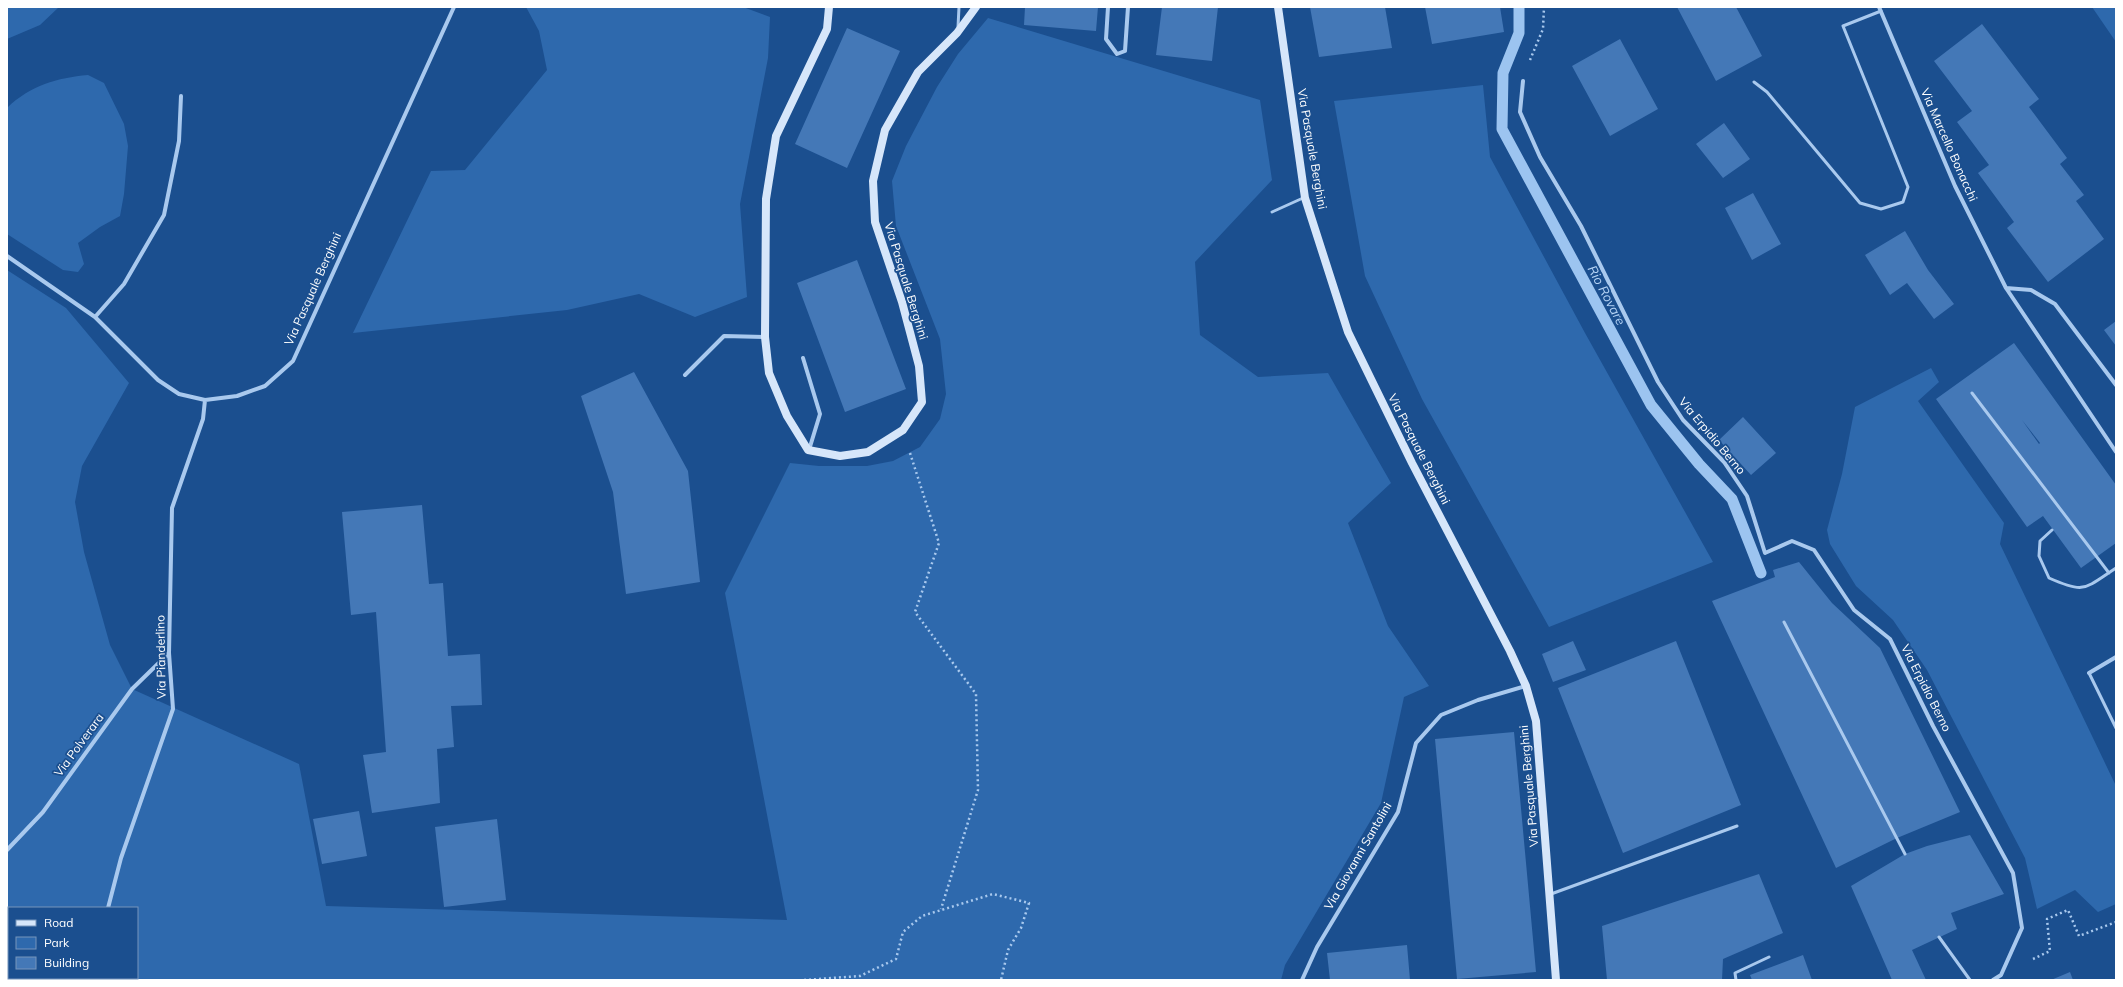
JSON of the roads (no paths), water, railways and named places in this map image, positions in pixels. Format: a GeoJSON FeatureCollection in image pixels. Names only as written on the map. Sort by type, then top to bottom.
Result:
{"type":"FeatureCollection","features":[{"type":"Feature","properties":{"kind":"street","name":"Via Pasquale Berghini"},"geometry":{"type":"LineString","coordinates":[[7,256],[95,317],[158,380],[178,394],[205,400],[237,396],[265,386],[293,361],[454,7]]}},
{"type":"Feature","properties":{"kind":"street"},"geometry":{"type":"LineString","coordinates":[[808,450],[787,416],[769,373],[766,338],[766,198],[776,136],[827,29],[829,7]]}},
{"type":"Feature","properties":{"kind":"street","name":"Via Pasquale Berghini"},"geometry":{"type":"LineString","coordinates":[[808,450],[840,456],[868,452],[903,430],[922,402],[919,366],[902,302],[875,222],[873,181],[885,130],[918,72],[957,33],[976,7]]}},
{"type":"Feature","properties":{"kind":"street"},"geometry":{"type":"LineString","coordinates":[[1108,7],[1106,39],[1117,54],[1125,52],[1128,7]]}},
{"type":"Feature","properties":{"kind":"street","name":"Via Pasquale Berghini"},"geometry":{"type":"LineString","coordinates":[[1278,7],[1305,198],[1348,332],[1412,463],[1510,651],[1526,686],[1536,721],[1556,980]]}},
{"type":"Feature","properties":{"kind":"street","name":"Via Marcello Bonacchi"},"geometry":{"type":"LineString","coordinates":[[1880,9],[1955,186],[2006,288],[2116,452]]}},
{"type":"Feature","properties":{"kind":"street","name":"Via Erpidio Berno"},"geometry":{"type":"LineString","coordinates":[[1523,81],[1520,112],[1540,157],[1581,226],[1658,382],[1683,420],[1724,462],[1747,496],[1765,553],[1792,541],[1814,550],[1854,610],[1890,640],[1933,726],[2013,873],[2022,928],[2001,975],[1992,980]]}},
{"type":"Feature","properties":{"kind":"street"},"geometry":{"type":"LineString","coordinates":[[95,317],[124,284],[164,215],[179,141],[181,96]]}},
{"type":"Feature","properties":{"kind":"street"},"geometry":{"type":"LineString","coordinates":[[2006,288],[2031,290],[2055,304],[2116,385]]}},
{"type":"Feature","properties":{"kind":"street"},"geometry":{"type":"LineString","coordinates":[[685,374],[724,336],[766,338]]}},
{"type":"Feature","properties":{"kind":"street"},"geometry":{"type":"LineString","coordinates":[[803,358],[820,414],[808,450]]}},
{"type":"Feature","properties":{"kind":"street","name":"Via Pianderlino"},"geometry":{"type":"LineString","coordinates":[[108,907],[121,858],[173,709],[169,654],[172,508],[203,420],[205,400]]}},
{"type":"Feature","properties":{"kind":"street","name":"Via Polverara"},"geometry":{"type":"LineString","coordinates":[[7,850],[43,812],[132,689],[169,654]]}},
{"type":"Feature","properties":{"kind":"street"},"geometry":{"type":"LineString","coordinates":[[2090,673],[2116,657]]}},
{"type":"Feature","properties":{"kind":"street","name":"Via Giovanni Santolini"},"geometry":{"type":"LineString","coordinates":[[1302,980],[1317,947],[1398,812],[1416,743],[1441,715],[1478,700],[1526,686]]}},
{"type":"Feature","properties":{"kind":"lane"},"geometry":{"type":"LineString","coordinates":[[957,33],[959,7]]}},
{"type":"Feature","properties":{"kind":"lane"},"geometry":{"type":"LineString","coordinates":[[1754,82],[1767,92],[1860,203],[1881,209],[1903,202],[1908,187],[1843,26],[1880,9]]}},
{"type":"Feature","properties":{"kind":"lane"},"geometry":{"type":"LineString","coordinates":[[1272,212],[1305,198]]}},
{"type":"Feature","properties":{"kind":"lane"},"geometry":{"type":"LineString","coordinates":[[1972,394],[2109,573]]}},
{"type":"Feature","properties":{"kind":"lane"},"geometry":{"type":"LineString","coordinates":[[2052,530],[2040,541],[2039,556],[2049,578],[2072,588],[2089,587],[2116,568]]}},
{"type":"Feature","properties":{"kind":"lane"},"geometry":{"type":"LineString","coordinates":[[1784,622],[1905,854]]}},
{"type":"Feature","properties":{"kind":"lane"},"geometry":{"type":"LineString","coordinates":[[2090,673],[2116,728]]}},
{"type":"Feature","properties":{"kind":"lane"},"geometry":{"type":"LineString","coordinates":[[1550,894],[1737,826]]}},
{"type":"Feature","properties":{"kind":"lane"},"geometry":{"type":"LineString","coordinates":[[1939,937],[1970,980]]}},
{"type":"Feature","properties":{"kind":"lane"},"geometry":{"type":"LineString","coordinates":[[1736,980],[1736,973],[1769,957]]}},
{"type":"Feature","properties":{"kind":"waterway","name":"Rio Rovare"},"geometry":{"type":"LineString","coordinates":[[1519,7],[1519,33],[1503,73],[1502,129],[1651,405],[1699,464],[1732,499],[1761,573]]}}]}
